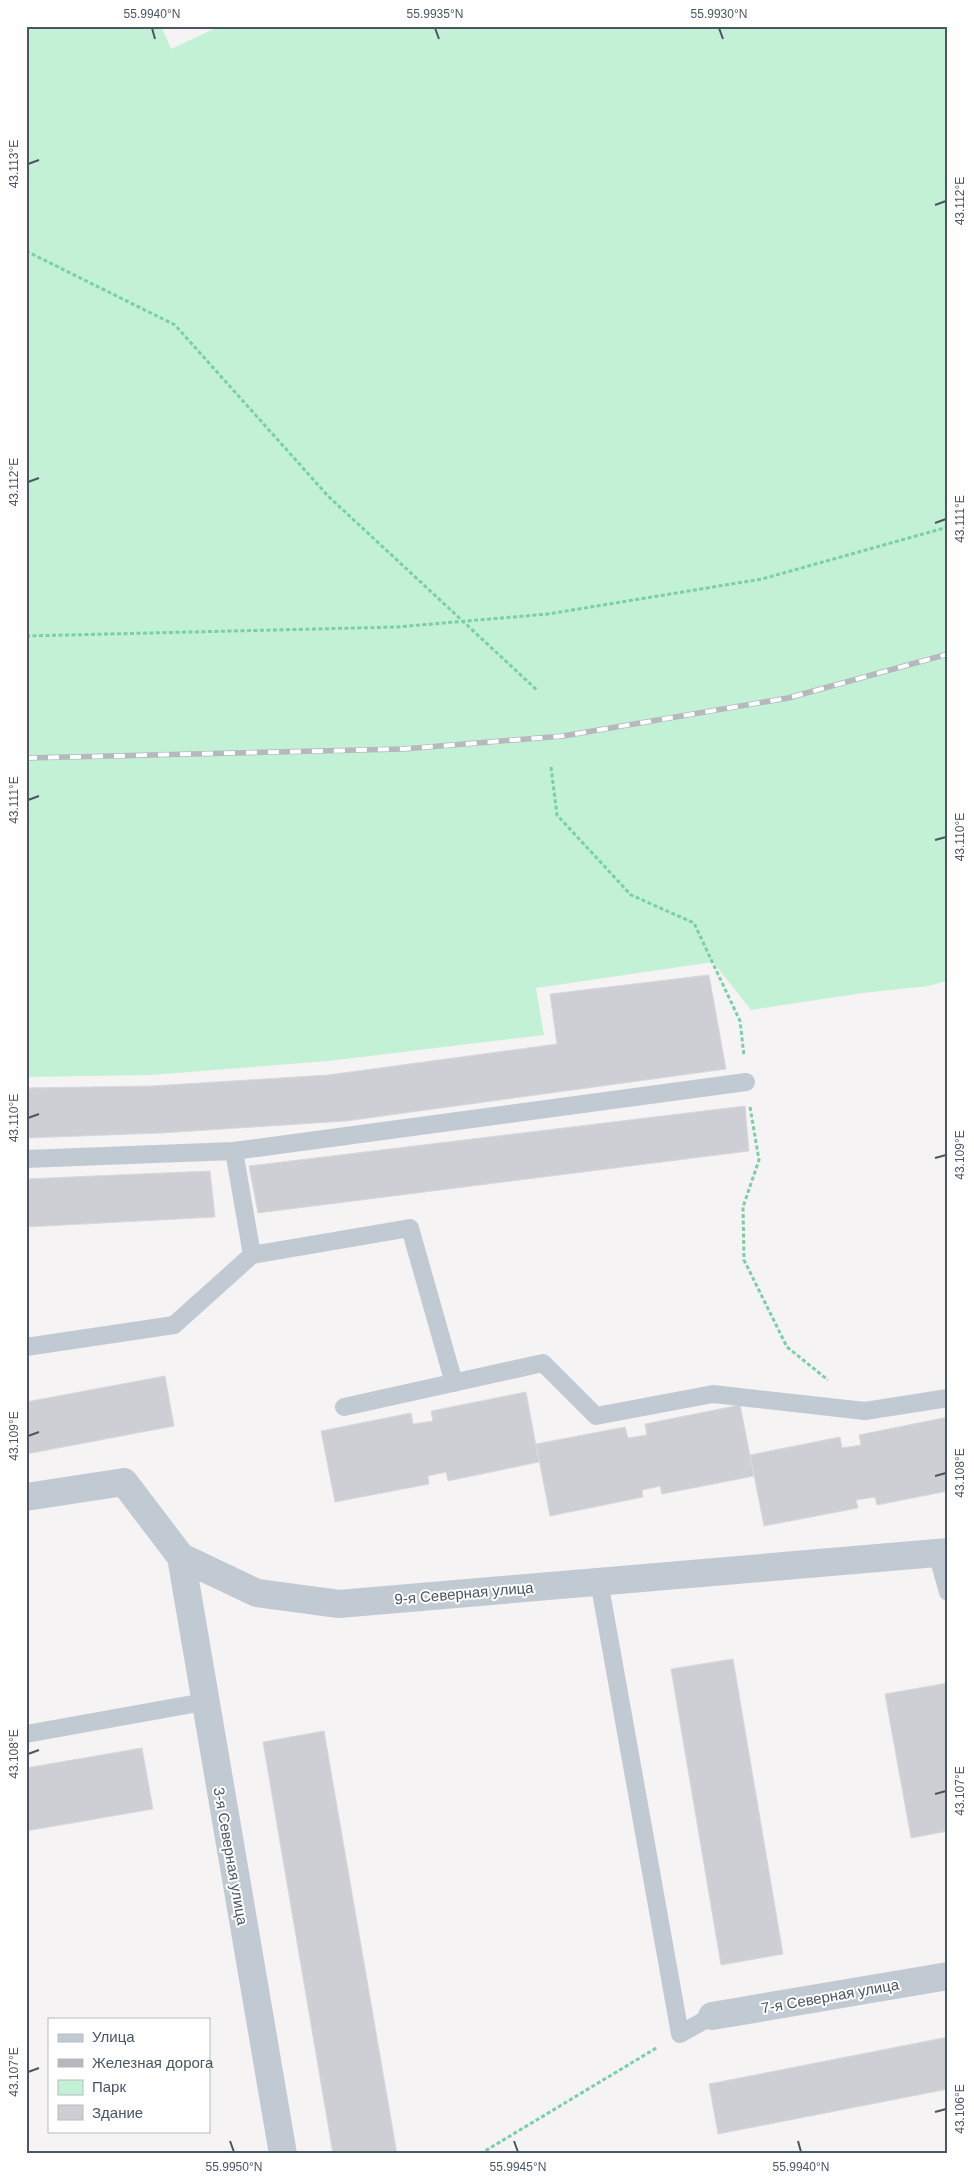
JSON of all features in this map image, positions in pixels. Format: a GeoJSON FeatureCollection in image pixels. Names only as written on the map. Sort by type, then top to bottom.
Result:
{"type":"FeatureCollection","features":[{"type":"Feature","properties":{"kind":"street","name":"9-я Северная улица"},"geometry":{"type":"LineString","coordinates":[[26,1497],[124,1482],[181,1557],[257,1593],[338,1604],[943,1552]]}},
{"type":"Feature","properties":{"kind":"street","name":"3-я Северная улица"},"geometry":{"type":"LineString","coordinates":[[181,1557],[204,1702],[283,2154]]}},
{"type":"Feature","properties":{"kind":"street","name":"7-я Северная улица"},"geometry":{"type":"LineString","coordinates":[[712,2016],[948,1976]]}},
{"type":"Feature","properties":{"kind":"lane"},"geometry":{"type":"LineString","coordinates":[[26,1159],[234,1151],[746,1082]]}},
{"type":"Feature","properties":{"kind":"lane"},"geometry":{"type":"LineString","coordinates":[[234,1151],[252,1255]]}},
{"type":"Feature","properties":{"kind":"lane"},"geometry":{"type":"LineString","coordinates":[[26,1347],[174,1325],[252,1255],[410,1228],[454,1383]]}},
{"type":"Feature","properties":{"kind":"lane"},"geometry":{"type":"LineString","coordinates":[[344,1407],[544,1363],[596,1416],[713,1394],[865,1411],[948,1398]]}},
{"type":"Feature","properties":{"kind":"lane"},"geometry":{"type":"LineString","coordinates":[[943,1552],[948,1592]]}},
{"type":"Feature","properties":{"kind":"lane"},"geometry":{"type":"LineString","coordinates":[[599,1581],[680,2034],[712,2016]]}},
{"type":"Feature","properties":{"kind":"lane"},"geometry":{"type":"LineString","coordinates":[[26,1734],[204,1702]]}},
{"type":"Feature","properties":{"kind":"path"},"geometry":{"type":"LineString","coordinates":[[26,251],[176,325],[328,496],[538,692]]}},
{"type":"Feature","properties":{"kind":"path"},"geometry":{"type":"LineString","coordinates":[[26,636],[397,627],[548,614],[762,579],[948,527]]}},
{"type":"Feature","properties":{"kind":"path"},"geometry":{"type":"LineString","coordinates":[[480,2154],[680,2034]]}},
{"type":"Feature","properties":{"kind":"green space"},"geometry":{"type":"Polygon","coordinates":[[[26,26],[161,26],[171,49],[220,26],[948,26],[948,980],[929,986],[862,993],[751,1010],[713,962],[536,988],[544,1035],[328,1061],[151,1075],[26,1077],[26,26]]]}},
{"type":"Feature","properties":{"kind":"building"},"geometry":{"type":"Polygon","coordinates":[[[709,975],[726,1069],[346,1121],[162,1133],[26,1138],[26,1088],[152,1086],[328,1075],[557,1044],[550,994],[709,975]]]}},
{"type":"Feature","properties":{"kind":"building"},"geometry":{"type":"Polygon","coordinates":[[[745,1106],[749,1151],[258,1213],[249,1166],[745,1106]]]}},
{"type":"Feature","properties":{"kind":"building"},"geometry":{"type":"Polygon","coordinates":[[[210,1171],[215,1217],[26,1227],[26,1179],[210,1171]]]}},
{"type":"Feature","properties":{"kind":"building"},"geometry":{"type":"Polygon","coordinates":[[[165,1376],[174,1426],[26,1454],[26,1402],[165,1376]]]}},
{"type":"Feature","properties":{"kind":"building"},"geometry":{"type":"Polygon","coordinates":[[[526,1392],[539,1462],[448,1481],[446,1472],[428,1476],[429,1484],[335,1502],[321,1431],[411,1413],[413,1424],[433,1421],[431,1411],[526,1392]]]}},
{"type":"Feature","properties":{"kind":"building"},"geometry":{"type":"Polygon","coordinates":[[[740,1405],[754,1476],[662,1494],[660,1486],[642,1490],[643,1497],[550,1516],[536,1444],[625,1427],[628,1438],[647,1435],[645,1424],[740,1405]]]}},
{"type":"Feature","properties":{"kind":"building"},"geometry":{"type":"Polygon","coordinates":[[[948,1417],[948,1491],[877,1505],[875,1497],[856,1500],[858,1508],[764,1526],[750,1455],[840,1437],[842,1448],[861,1445],[859,1435],[948,1417]]]}},
{"type":"Feature","properties":{"kind":"building"},"geometry":{"type":"Polygon","coordinates":[[[733,1659],[783,1954],[721,1965],[671,1669],[733,1659]]]}},
{"type":"Feature","properties":{"kind":"building"},"geometry":{"type":"Polygon","coordinates":[[[948,1683],[948,1831],[911,1838],[885,1694],[948,1683]]]}},
{"type":"Feature","properties":{"kind":"building"},"geometry":{"type":"Polygon","coordinates":[[[324,1731],[397,2154],[333,2154],[263,1742],[324,1731]]]}},
{"type":"Feature","properties":{"kind":"building"},"geometry":{"type":"Polygon","coordinates":[[[142,1748],[153,1809],[26,1831],[26,1768],[142,1748]]]}},
{"type":"Feature","properties":{"kind":"building"},"geometry":{"type":"Polygon","coordinates":[[[948,2037],[948,2089],[718,2134],[709,2084],[948,2037]]]}},
{"type":"Feature","properties":{"kind":"railway"},"geometry":{"type":"LineString","coordinates":[[26,758],[403,749],[563,736],[788,698],[948,654]]}}]}
